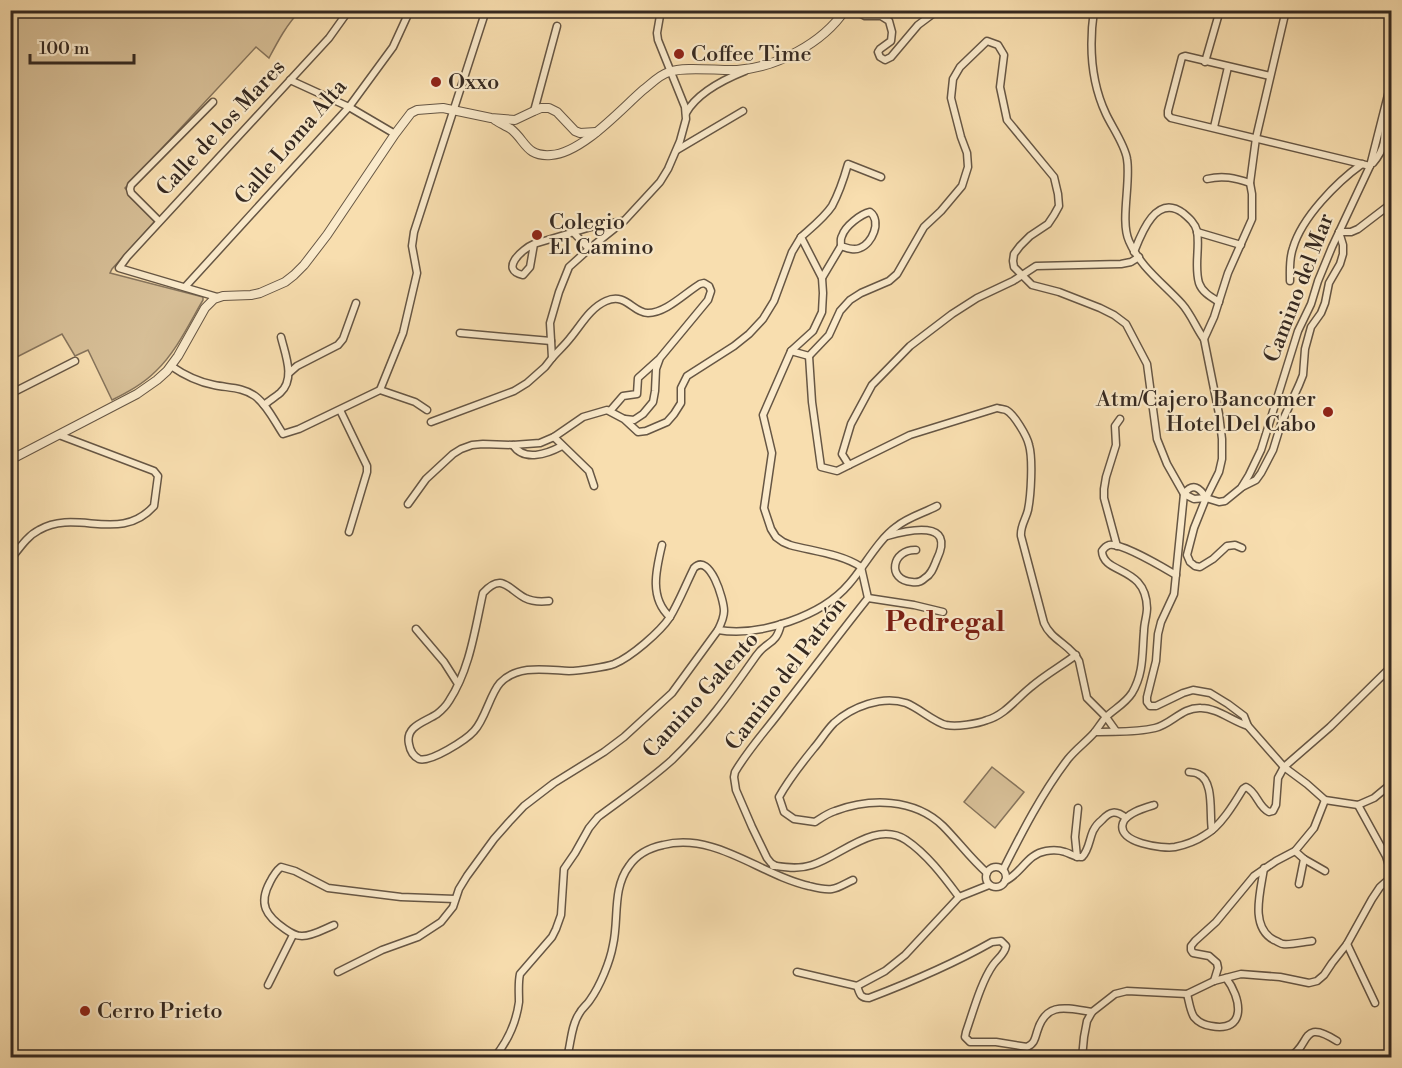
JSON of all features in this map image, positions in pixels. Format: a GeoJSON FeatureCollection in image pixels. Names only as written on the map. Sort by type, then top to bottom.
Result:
{"type":"FeatureCollection","features":[{"type":"Feature","properties":{"kind":"street","name":"Calle de los Mares"},"geometry":{"type":"LineString","coordinates":[[185,287],[119,268],[159,221],[329,38],[350,10]]}},
{"type":"Feature","properties":{"kind":"street","name":"Calle Loma Alta"},"geometry":{"type":"LineString","coordinates":[[185,287],[349,107],[393,47],[410,10]]}},
{"type":"Feature","properties":{"kind":"street"},"geometry":{"type":"LineString","coordinates":[[171,366],[196,380],[243,390],[254,395],[264,405],[284,434],[380,390],[403,333],[415,283],[417,273],[412,246],[414,232],[486,10]]}},
{"type":"Feature","properties":{"kind":"street"},"geometry":{"type":"LineString","coordinates":[[552,358],[550,323],[569,267],[624,221],[660,182],[668,169],[685,124],[685,107],[658,40],[661,10]]}},
{"type":"Feature","properties":{"kind":"street"},"geometry":{"type":"LineString","coordinates":[[686,113],[701,95],[734,76],[807,47],[827,33],[845,10]]}},
{"type":"Feature","properties":{"kind":"street"},"geometry":{"type":"LineString","coordinates":[[854,10],[867,17],[881,16],[889,21],[892,32],[891,41],[878,52],[880,58],[887,60],[918,25],[938,10]]}},
{"type":"Feature","properties":{"kind":"street"},"geometry":{"type":"LineString","coordinates":[[1094,10],[1093,77],[1102,107],[1127,159],[1128,238],[1136,255],[1184,306],[1204,339],[1219,414],[1222,459],[1219,472],[1194,528],[1187,555],[1190,562],[1200,567],[1227,546],[1235,545],[1242,548]]}},
{"type":"Feature","properties":{"kind":"street"},"geometry":{"type":"LineString","coordinates":[[1205,62],[1220,10]]}},
{"type":"Feature","properties":{"kind":"street"},"geometry":{"type":"LineString","coordinates":[[1204,339],[1228,273],[1252,219],[1250,183],[1256,138],[1286,10]]}},
{"type":"Feature","properties":{"kind":"street"},"geometry":{"type":"LineString","coordinates":[[534,111],[557,26]]}},
{"type":"Feature","properties":{"kind":"street"},"geometry":{"type":"LineString","coordinates":[[1116,731],[1087,698],[1076,656],[1053,637],[1044,623],[1020,536],[1029,501],[1031,471],[1029,444],[1016,420],[1008,411],[997,408],[910,435],[837,471],[821,467],[812,402],[809,356],[829,335],[840,311],[850,300],[889,281],[897,274],[924,227],[962,186],[968,167],[967,153],[951,98],[953,79],[960,67],[987,41],[998,45],[1004,55],[1000,87],[1007,120],[1054,177],[1059,206],[1048,224],[1030,236],[1014,254],[1014,267],[1032,285],[1059,292],[1100,308],[1126,324],[1147,364],[1157,439],[1167,464],[1184,494],[1194,499],[1225,501],[1256,480],[1261,473],[1273,450],[1281,424],[1299,385],[1311,327],[1321,313],[1329,282],[1340,264],[1343,244],[1340,232],[1351,232],[1358,229],[1392,203]]}},
{"type":"Feature","properties":{"kind":"street"},"geometry":{"type":"LineString","coordinates":[[1270,76],[1185,56],[1181,59],[1168,115],[1171,118],[1370,166]]}},
{"type":"Feature","properties":{"kind":"street"},"geometry":{"type":"LineString","coordinates":[[1214,127],[1228,67]]}},
{"type":"Feature","properties":{"kind":"street"},"geometry":{"type":"LineString","coordinates":[[491,118],[510,129],[530,150],[539,155],[555,154],[584,141],[608,123],[654,81],[670,71],[750,69]]}},
{"type":"Feature","properties":{"kind":"street","name":"Camino del Mar"},"geometry":{"type":"LineString","coordinates":[[1241,488],[1250,475],[1261,450],[1298,331],[1311,304],[1324,265],[1370,166],[1382,152],[1383,117],[1392,79]]}},
{"type":"Feature","properties":{"kind":"street"},"geometry":{"type":"LineString","coordinates":[[290,80],[349,107],[395,134]]}},
{"type":"Feature","properties":{"kind":"street"},"geometry":{"type":"LineString","coordinates":[[159,221],[131,193],[131,185],[213,102]]}},
{"type":"Feature","properties":{"kind":"street"},"geometry":{"type":"LineString","coordinates":[[10,460],[137,394],[157,380],[171,366],[205,308],[217,297],[260,293],[285,282],[294,275],[327,235],[411,113],[417,110],[443,108],[491,118],[515,120],[541,108],[549,108],[557,112],[575,131],[596,132]]}},
{"type":"Feature","properties":{"kind":"street"},"geometry":{"type":"LineString","coordinates":[[676,150],[743,111]]}},
{"type":"Feature","properties":{"kind":"street"},"geometry":{"type":"LineString","coordinates":[[408,504],[426,479],[461,449],[483,444],[534,444],[554,437],[583,417],[607,410],[624,419],[638,432],[666,422],[681,404],[681,388],[687,376],[734,346],[763,319],[774,301],[792,252],[801,237],[831,207],[848,164],[881,177]]}},
{"type":"Feature","properties":{"kind":"street"},"geometry":{"type":"LineString","coordinates":[[1290,281],[1289,261],[1293,245],[1303,226],[1335,187],[1362,164]]}},
{"type":"Feature","properties":{"kind":"street"},"geometry":{"type":"LineString","coordinates":[[1207,178],[1227,176],[1250,183]]}},
{"type":"Feature","properties":{"kind":"street"},"geometry":{"type":"LineString","coordinates":[[849,465],[842,454],[851,423],[872,385],[910,346],[977,298],[1036,266],[1131,262],[1136,255],[1143,228],[1160,210],[1170,207],[1191,220],[1197,232],[1199,283],[1209,295],[1219,302]]}},
{"type":"Feature","properties":{"kind":"street"},"geometry":{"type":"LineString","coordinates":[[822,278],[841,246],[841,237],[845,230],[865,213],[873,214],[876,225],[867,245],[860,249],[841,246]]}},
{"type":"Feature","properties":{"kind":"street"},"geometry":{"type":"LineString","coordinates":[[534,244],[527,272],[523,275],[515,272],[514,260],[522,250],[534,244],[591,226],[624,221]]}},
{"type":"Feature","properties":{"kind":"street"},"geometry":{"type":"LineString","coordinates":[[573,232],[589,249]]}},
{"type":"Feature","properties":{"kind":"street"},"geometry":{"type":"LineString","coordinates":[[1197,232],[1241,245]]}},
{"type":"Feature","properties":{"kind":"street"},"geometry":{"type":"LineString","coordinates":[[801,237],[822,278],[822,312],[813,331],[791,351],[763,416],[772,453],[764,508],[771,529],[783,542],[838,556],[861,567]]}},
{"type":"Feature","properties":{"kind":"street"},"geometry":{"type":"LineString","coordinates":[[431,422],[514,391],[539,374],[590,312],[607,300],[616,298],[649,313],[664,308],[704,283],[709,286],[711,291],[708,300],[660,358],[638,378],[637,394],[623,396],[610,411]]}},
{"type":"Feature","properties":{"kind":"street"},"geometry":{"type":"LineString","coordinates":[[185,287],[217,297]]}},
{"type":"Feature","properties":{"kind":"street"},"geometry":{"type":"LineString","coordinates":[[264,405],[281,393],[289,373],[297,366],[338,345],[343,339],[356,303]]}},
{"type":"Feature","properties":{"kind":"street"},"geometry":{"type":"LineString","coordinates":[[460,333],[551,341]]}},
{"type":"Feature","properties":{"kind":"street"},"geometry":{"type":"LineString","coordinates":[[281,337],[289,373]]}},
{"type":"Feature","properties":{"kind":"street"},"geometry":{"type":"LineString","coordinates":[[791,351],[809,356]]}},
{"type":"Feature","properties":{"kind":"street"},"geometry":{"type":"LineString","coordinates":[[624,419],[634,420],[643,414],[653,402],[656,369],[660,358]]}},
{"type":"Feature","properties":{"kind":"street"},"geometry":{"type":"LineString","coordinates":[[10,394],[75,360]]}},
{"type":"Feature","properties":{"kind":"street"},"geometry":{"type":"LineString","coordinates":[[380,390],[415,402],[427,410]]}},
{"type":"Feature","properties":{"kind":"street"},"geometry":{"type":"LineString","coordinates":[[340,410],[368,472],[348,532]]}},
{"type":"Feature","properties":{"kind":"street"},"geometry":{"type":"LineString","coordinates":[[1116,546],[1104,498],[1104,489],[1116,446],[1115,426],[1120,419]]}},
{"type":"Feature","properties":{"kind":"street"},"geometry":{"type":"LineString","coordinates":[[10,560],[33,533],[48,526],[69,523],[122,525],[141,518],[154,506],[158,476],[154,471],[59,435]]}},
{"type":"Feature","properties":{"kind":"street"},"geometry":{"type":"LineString","coordinates":[[554,437],[589,471],[594,486]]}},
{"type":"Feature","properties":{"kind":"street"},"geometry":{"type":"LineString","coordinates":[[513,445],[517,451],[525,454],[545,454],[562,446]]}},
{"type":"Feature","properties":{"kind":"street"},"geometry":{"type":"LineString","coordinates":[[1206,498],[1202,491],[1192,487],[1184,494],[1174,594],[1161,622],[1156,661],[1146,697],[1147,702],[1150,706],[1156,706],[1193,690],[1210,693],[1244,716],[1248,726],[1284,767],[1325,800],[1358,805],[1374,798],[1392,783]]}},
{"type":"Feature","properties":{"kind":"street"},"geometry":{"type":"LineString","coordinates":[[718,630],[744,632],[758,630],[815,611],[832,600],[848,585],[884,537],[896,526],[937,506]]}},
{"type":"Feature","properties":{"kind":"street"},"geometry":{"type":"LineString","coordinates":[[884,537],[921,529],[936,533],[941,539],[942,546],[927,578],[912,582],[904,580],[894,570],[895,564],[904,552],[916,550]]}},
{"type":"Feature","properties":{"kind":"street"},"geometry":{"type":"LineString","coordinates":[[1003,870],[1030,818],[1066,760],[1095,732],[1106,717],[1125,702],[1140,675],[1147,609],[1145,594],[1139,582],[1105,560],[1102,551],[1111,544],[1139,555],[1176,575]]}},
{"type":"Feature","properties":{"kind":"street"},"geometry":{"type":"LineString","coordinates":[[662,545],[657,565],[657,600],[662,610],[670,617]]}},
{"type":"Feature","properties":{"kind":"street"},"geometry":{"type":"LineString","coordinates":[[338,972],[382,950],[418,937],[441,922],[450,912],[467,876],[509,822],[524,806],[554,783],[624,737],[672,693],[718,630],[724,611],[718,585],[712,573],[707,567],[697,564],[670,617],[646,643],[614,664],[572,671],[525,670],[511,676],[500,683],[475,730],[460,743],[427,760],[418,758],[412,752],[408,742],[410,732],[414,726],[443,709],[458,684],[470,653],[483,593],[489,587],[503,583],[527,599],[537,602],[549,601]]}},
{"type":"Feature","properties":{"kind":"street","name":"Camino del Patrón"},"geometry":{"type":"LineString","coordinates":[[776,866],[767,858],[752,827],[736,790],[735,772],[765,729],[868,598],[861,567]]}},
{"type":"Feature","properties":{"kind":"street"},"geometry":{"type":"LineString","coordinates":[[868,598],[944,612]]}},
{"type":"Feature","properties":{"kind":"street","name":"Camino Galento"},"geometry":{"type":"LineString","coordinates":[[494,1058],[512,1032],[517,1015],[520,974],[552,937],[562,906],[564,869],[589,828],[598,817],[658,772],[679,752],[708,721],[762,649],[778,636],[780,624]]}},
{"type":"Feature","properties":{"kind":"street"},"geometry":{"type":"LineString","coordinates":[[416,629],[444,662],[458,684]]}},
{"type":"Feature","properties":{"kind":"street"},"geometry":{"type":"LineString","coordinates":[[987,873],[972,860],[942,825],[923,811],[897,803],[876,802],[832,812],[815,822],[794,819],[784,812],[779,797],[801,763],[832,725],[851,711],[867,704],[889,700],[915,707],[946,724],[966,724],[988,720],[999,715],[1031,686],[1076,656]]}},
{"type":"Feature","properties":{"kind":"street"},"geometry":{"type":"LineString","coordinates":[[1154,805],[1126,818],[1122,826],[1127,837],[1146,844],[1165,847],[1196,840],[1212,830],[1246,787],[1250,789],[1264,810],[1273,811],[1276,805],[1278,778],[1284,767],[1330,727],[1392,666]]}},
{"type":"Feature","properties":{"kind":"street"},"geometry":{"type":"LineString","coordinates":[[1095,732],[1135,732],[1158,727],[1193,708],[1203,708],[1248,726]]}},
{"type":"Feature","properties":{"kind":"street"},"geometry":{"type":"LineString","coordinates":[[1189,772],[1198,773],[1204,778],[1208,787],[1212,830]]}},
{"type":"Feature","properties":{"kind":"street"},"geometry":{"type":"LineString","coordinates":[[1215,981],[1217,963],[1209,956],[1193,953],[1191,946],[1216,922],[1254,876],[1295,851],[1314,828],[1325,800]]}},
{"type":"Feature","properties":{"kind":"street"},"geometry":{"type":"LineString","coordinates":[[1358,805],[1386,856],[1389,866],[1392,952]]}},
{"type":"Feature","properties":{"kind":"street"},"geometry":{"type":"LineString","coordinates":[[1077,857],[1075,837],[1078,808]]}},
{"type":"Feature","properties":{"kind":"street"},"geometry":{"type":"LineString","coordinates":[[797,972],[857,986],[885,971],[904,955],[959,897],[989,885],[998,887],[1015,875],[1037,853],[1063,851],[1083,857],[1093,831],[1108,813],[1114,812],[1126,818]]}},
{"type":"Feature","properties":{"kind":"street"},"geometry":{"type":"LineString","coordinates":[[764,869],[776,866],[800,868],[824,861],[858,841],[875,836],[897,836],[915,847],[959,897]]}},
{"type":"Feature","properties":{"kind":"street"},"geometry":{"type":"LineString","coordinates":[[567,1058],[578,1015],[594,993],[614,944],[616,899],[620,883],[630,863],[646,851],[668,844],[690,843],[727,852],[781,878],[799,884],[831,889],[853,880]]}},
{"type":"Feature","properties":{"kind":"street"},"geometry":{"type":"LineString","coordinates":[[1295,851],[1325,871]]}},
{"type":"Feature","properties":{"kind":"street"},"geometry":{"type":"LineString","coordinates":[[1299,884],[1304,859]]}},
{"type":"Feature","properties":{"kind":"street"},"geometry":{"type":"LineString","coordinates":[[334,925],[307,935],[293,934],[271,918],[263,901],[267,887],[277,870],[281,867],[295,870],[328,888],[401,897],[456,899]]}},
{"type":"Feature","properties":{"kind":"street"},"geometry":{"type":"LineString","coordinates":[[989,885],[986,881],[987,873],[994,867],[1003,870],[1005,881]]}},
{"type":"Feature","properties":{"kind":"street"},"geometry":{"type":"LineString","coordinates":[[1264,868],[1258,905],[1260,922],[1264,931],[1269,937],[1283,944],[1311,940]]}},
{"type":"Feature","properties":{"kind":"street"},"geometry":{"type":"LineString","coordinates":[[1082,1058],[1087,1021],[1092,1012],[1115,994],[1122,992],[1187,994],[1215,981],[1241,974],[1289,978],[1313,983],[1317,981],[1347,944],[1372,899],[1389,879]]}},
{"type":"Feature","properties":{"kind":"street"},"geometry":{"type":"LineString","coordinates":[[268,985],[293,934]]}},
{"type":"Feature","properties":{"kind":"street"},"geometry":{"type":"LineString","coordinates":[[857,986],[860,995],[869,998],[925,975],[992,942],[1001,941],[1006,946],[1005,950],[986,977],[966,1032],[967,1040],[1027,1047],[1034,1042],[1038,1028],[1051,1010],[1070,1008],[1092,1012]]}},
{"type":"Feature","properties":{"kind":"street"},"geometry":{"type":"LineString","coordinates":[[1347,944],[1375,1003]]}},
{"type":"Feature","properties":{"kind":"street"},"geometry":{"type":"LineString","coordinates":[[1187,994],[1192,1014],[1200,1023],[1216,1027],[1229,1025],[1237,1018],[1239,1011],[1238,1002],[1226,978]]}},
{"type":"Feature","properties":{"kind":"street"},"geometry":{"type":"LineString","coordinates":[[1259,1058],[1289,1057],[1312,1033],[1324,1033],[1337,1041]]}},
{"type":"Feature","properties":{"kind":"shaded area"},"geometry":{"type":"Polygon","coordinates":[[[11,11],[300,11],[279,39],[269,58],[256,47],[125,188],[155,221],[110,273],[203,297],[203,300],[182,337],[163,363],[141,384],[112,400],[88,350],[75,356],[62,334],[11,360],[11,11]]]}},
{"type":"Feature","properties":{"kind":"shaded area"},"geometry":{"type":"Polygon","coordinates":[[[992,767],[1024,792],[995,828],[964,802],[992,767]]]}},
{"type":"Feature","properties":{"kind":"place","name":"Coffee Time"},"geometry":{"type":"Point","coordinates":[679,54]}},
{"type":"Feature","properties":{"kind":"place","name":"Oxxo"},"geometry":{"type":"Point","coordinates":[436,82]}},
{"type":"Feature","properties":{"kind":"place","name":"Colegio El Camino"},"geometry":{"type":"Point","coordinates":[537,235]}},
{"type":"Feature","properties":{"kind":"place","name":"Atm/Cajero Bancomer Hotel Del Cabo"},"geometry":{"type":"Point","coordinates":[1328,412]}},
{"type":"Feature","properties":{"kind":"place","name":"Cerro Prieto"},"geometry":{"type":"Point","coordinates":[85,1011]}},
{"type":"Feature","properties":{"kind":"district","name":"Pedregal"},"geometry":{"type":"Point","coordinates":[945,622]}}]}
